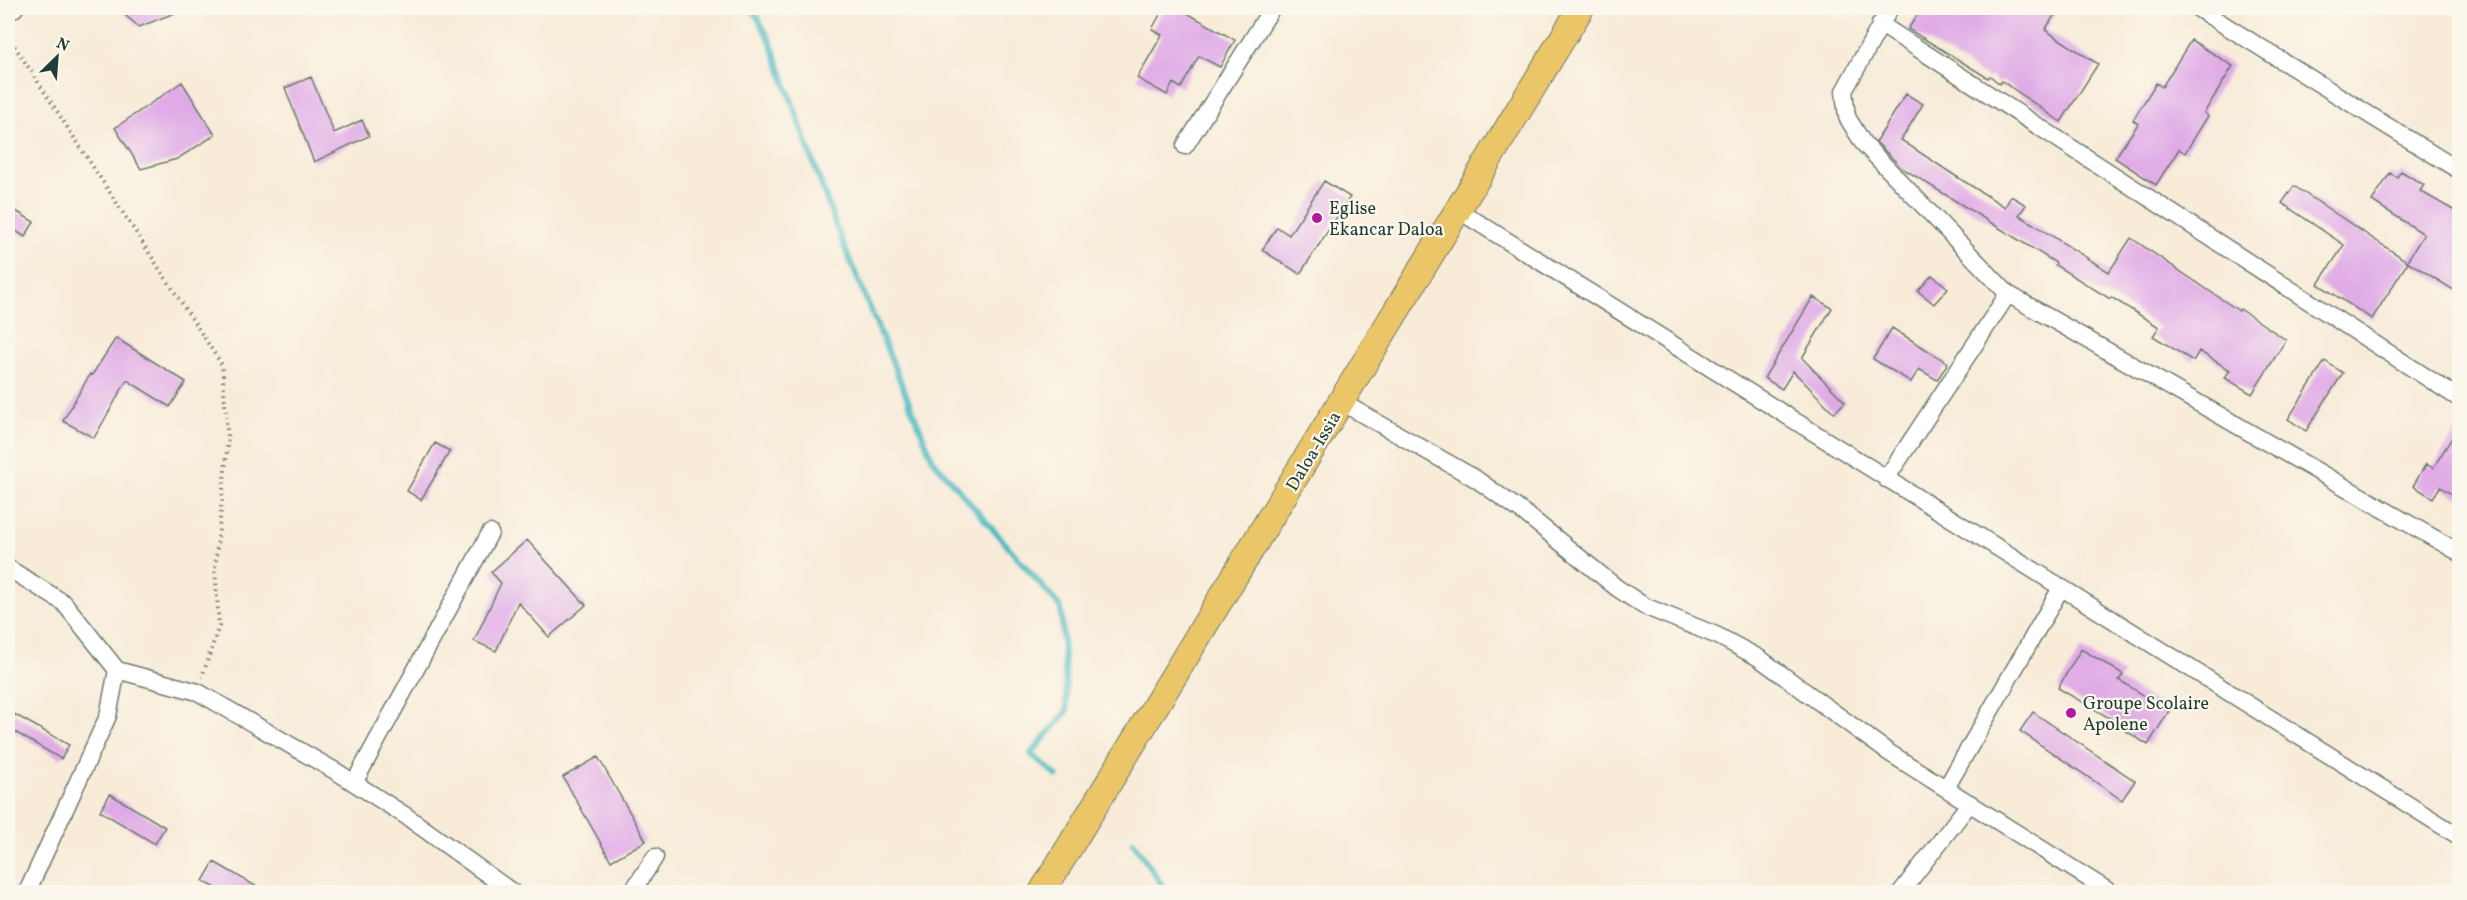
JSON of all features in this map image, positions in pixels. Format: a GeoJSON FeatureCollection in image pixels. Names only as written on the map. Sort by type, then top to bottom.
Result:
{"type":"FeatureCollection","features":[{"type":"Feature","properties":{"kind":"main road","name":"Daloa-Issia"},"geometry":{"type":"LineString","coordinates":[[1042,892],[1581,8]]}},
{"type":"Feature","properties":{"kind":"street"},"geometry":{"type":"LineString","coordinates":[[8,13],[15,8]]}},
{"type":"Feature","properties":{"kind":"street"},"geometry":{"type":"LineString","coordinates":[[1185,146],[1272,8]]}},
{"type":"Feature","properties":{"kind":"street"},"geometry":{"type":"LineString","coordinates":[[1890,8],[1844,91],[1847,117],[1863,143],[2008,294],[2460,553]]}},
{"type":"Feature","properties":{"kind":"street"},"geometry":{"type":"LineString","coordinates":[[2197,8],[2460,171]]}},
{"type":"Feature","properties":{"kind":"street"},"geometry":{"type":"LineString","coordinates":[[1880,24],[2460,399]]}},
{"type":"Feature","properties":{"kind":"street"},"geometry":{"type":"LineString","coordinates":[[1458,210],[2460,837]]}},
{"type":"Feature","properties":{"kind":"street"},"geometry":{"type":"LineString","coordinates":[[1886,479],[2008,294]]}},
{"type":"Feature","properties":{"kind":"street"},"geometry":{"type":"LineString","coordinates":[[1342,403],[1476,479],[1527,515],[1617,588],[1644,606],[1718,636],[1758,658],[1888,752],[2110,892]]}},
{"type":"Feature","properties":{"kind":"street"},"geometry":{"type":"LineString","coordinates":[[354,783],[490,533]]}},
{"type":"Feature","properties":{"kind":"street"},"geometry":{"type":"LineString","coordinates":[[8,568],[64,603],[117,670],[198,692],[406,816],[512,892]]}},
{"type":"Feature","properties":{"kind":"street"},"geometry":{"type":"LineString","coordinates":[[1946,788],[2061,588]]}},
{"type":"Feature","properties":{"kind":"street"},"geometry":{"type":"LineString","coordinates":[[27,892],[108,716],[117,670]]}},
{"type":"Feature","properties":{"kind":"street"},"geometry":{"type":"LineString","coordinates":[[1901,892],[1970,803]]}},
{"type":"Feature","properties":{"kind":"street"},"geometry":{"type":"LineString","coordinates":[[633,892],[655,857]]}},
{"type":"Feature","properties":{"kind":"path"},"geometry":{"type":"LineString","coordinates":[[8,36],[222,365],[228,441],[215,568],[219,626],[198,692]]}},
{"type":"Feature","properties":{"kind":"building"},"geometry":{"type":"Polygon","coordinates":[[[117,8],[185,8],[185,9],[139,27],[117,8]]]}},
{"type":"Feature","properties":{"kind":"building"},"geometry":{"type":"Polygon","coordinates":[[[1164,8],[1178,8],[1235,40],[1220,67],[1199,56],[1181,88],[1173,83],[1167,95],[1137,78],[1162,35],[1152,29],[1164,8]]]}},
{"type":"Feature","properties":{"kind":"building"},"geometry":{"type":"Polygon","coordinates":[[[1922,8],[1972,8],[1981,13],[1985,8],[2059,8],[2045,30],[2098,64],[2061,122],[2002,81],[2000,84],[1990,76],[1988,78],[1908,29],[1922,8]]]}},
{"type":"Feature","properties":{"kind":"building"},"geometry":{"type":"Polygon","coordinates":[[[2191,40],[2233,66],[2204,113],[2208,116],[2185,153],[2179,149],[2156,185],[2115,158],[2138,124],[2133,120],[2156,83],[2162,87],[2191,40]]]}},
{"type":"Feature","properties":{"kind":"building"},"geometry":{"type":"Polygon","coordinates":[[[311,77],[334,133],[362,120],[369,136],[314,162],[285,88],[311,77]]]}},
{"type":"Feature","properties":{"kind":"building"},"geometry":{"type":"Polygon","coordinates":[[[182,82],[215,135],[177,159],[141,169],[115,128],[182,82]]]}},
{"type":"Feature","properties":{"kind":"building"},"geometry":{"type":"Polygon","coordinates":[[[1906,94],[1923,104],[1901,140],[1954,175],[2005,207],[2011,196],[2026,205],[2019,215],[2109,272],[2131,238],[2286,340],[2252,394],[2225,378],[2230,370],[2199,351],[2193,361],[2153,336],[2159,327],[2055,265],[2056,263],[1902,168],[1876,142],[1906,94]]]}},
{"type":"Feature","properties":{"kind":"building"},"geometry":{"type":"Polygon","coordinates":[[[2401,171],[2424,185],[2420,191],[2460,214],[2460,294],[2407,261],[2424,234],[2372,201],[2390,173],[2397,177],[2401,171]]]}},
{"type":"Feature","properties":{"kind":"building"},"geometry":{"type":"Polygon","coordinates":[[[1324,181],[1350,197],[1300,274],[1262,250],[1277,227],[1289,235],[1324,181]]]}},
{"type":"Feature","properties":{"kind":"building"},"geometry":{"type":"Polygon","coordinates":[[[2294,186],[2408,262],[2372,319],[2318,284],[2344,245],[2282,203],[2294,186]]]}},
{"type":"Feature","properties":{"kind":"building"},"geometry":{"type":"Polygon","coordinates":[[[8,206],[34,222],[25,237],[8,226],[8,206]]]}},
{"type":"Feature","properties":{"kind":"building"},"geometry":{"type":"Polygon","coordinates":[[[1932,275],[1948,288],[1934,304],[1918,291],[1932,275]]]}},
{"type":"Feature","properties":{"kind":"building"},"geometry":{"type":"Polygon","coordinates":[[[1813,297],[1832,308],[1802,358],[1845,402],[1834,413],[1793,371],[1782,389],[1764,378],[1813,297]]]}},
{"type":"Feature","properties":{"kind":"building"},"geometry":{"type":"Polygon","coordinates":[[[1892,328],[1948,363],[1937,380],[1919,369],[1911,382],[1873,359],[1892,328]]]}},
{"type":"Feature","properties":{"kind":"building"},"geometry":{"type":"Polygon","coordinates":[[[116,338],[186,382],[170,407],[127,380],[94,438],[63,421],[90,374],[92,375],[116,338]]]}},
{"type":"Feature","properties":{"kind":"building"},"geometry":{"type":"Polygon","coordinates":[[[2325,361],[2343,373],[2306,431],[2288,419],[2325,361]]]}},
{"type":"Feature","properties":{"kind":"building"},"geometry":{"type":"Polygon","coordinates":[[[2460,425],[2460,499],[2440,487],[2433,498],[2413,486],[2426,464],[2433,468],[2460,425]]]}},
{"type":"Feature","properties":{"kind":"building"},"geometry":{"type":"Polygon","coordinates":[[[435,443],[450,451],[421,500],[407,491],[435,443]]]}},
{"type":"Feature","properties":{"kind":"building"},"geometry":{"type":"Polygon","coordinates":[[[527,540],[586,605],[549,637],[518,602],[496,651],[474,641],[501,583],[491,572],[527,540]]]}},
{"type":"Feature","properties":{"kind":"building"},"geometry":{"type":"Polygon","coordinates":[[[2081,649],[2123,674],[2119,680],[2169,711],[2148,745],[2112,722],[2113,720],[2058,688],[2081,649]]]}},
{"type":"Feature","properties":{"kind":"building"},"geometry":{"type":"Polygon","coordinates":[[[2033,712],[2135,781],[2122,800],[2020,731],[2033,712]]]}},
{"type":"Feature","properties":{"kind":"building"},"geometry":{"type":"Polygon","coordinates":[[[14,714],[69,745],[61,759],[8,728],[14,714]]]}},
{"type":"Feature","properties":{"kind":"building"},"geometry":{"type":"Polygon","coordinates":[[[598,757],[646,841],[611,861],[563,777],[598,757]]]}},
{"type":"Feature","properties":{"kind":"building"},"geometry":{"type":"Polygon","coordinates":[[[110,794],[165,827],[155,844],[100,811],[110,794]]]}},
{"type":"Feature","properties":{"kind":"building"},"geometry":{"type":"Polygon","coordinates":[[[214,862],[266,892],[223,892],[203,881],[214,862]]]}},
{"type":"Feature","properties":{"kind":"waterway"},"geometry":{"type":"LineString","coordinates":[[752,8],[770,40],[837,229],[933,460],[1061,608],[1067,711],[1031,754],[1057,776]]}},
{"type":"Feature","properties":{"kind":"waterway"},"geometry":{"type":"LineString","coordinates":[[1133,842],[1167,892]]}},
{"type":"Feature","properties":{"kind":"place","name":"Eglise Ekancar Daloa"},"geometry":{"type":"Point","coordinates":[1317,218]}},
{"type":"Feature","properties":{"kind":"place","name":"Groupe Scolaire Apolene"},"geometry":{"type":"Point","coordinates":[2071,713]}}]}
